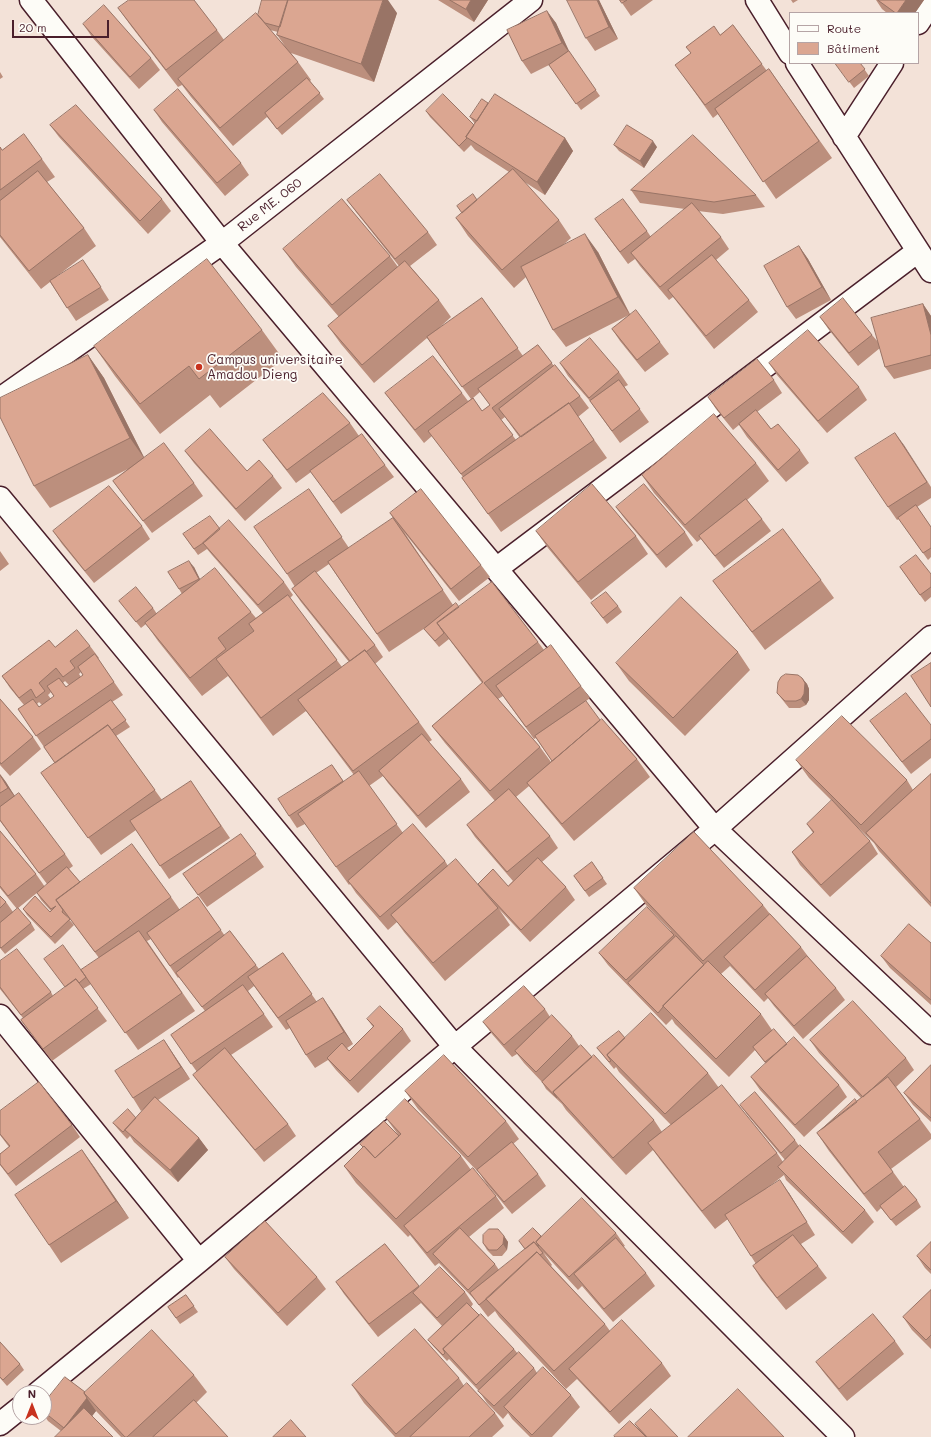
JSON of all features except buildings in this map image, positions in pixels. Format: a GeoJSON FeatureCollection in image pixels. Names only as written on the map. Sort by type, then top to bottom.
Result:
{"type":"FeatureCollection","features":[{"type":"Feature","properties":{"kind":"street"},"geometry":{"type":"LineString","coordinates":[[31,0],[222,243],[715,829],[931,1033]]}},
{"type":"Feature","properties":{"kind":"street","name":"Rue ME. 060"},"geometry":{"type":"LineString","coordinates":[[0,399],[222,243],[531,0]]}},
{"type":"Feature","properties":{"kind":"street"},"geometry":{"type":"LineString","coordinates":[[756,0],[789,51]]}},
{"type":"Feature","properties":{"kind":"street"},"geometry":{"type":"LineString","coordinates":[[919,21],[931,3]]}},
{"type":"Feature","properties":{"kind":"street"},"geometry":{"type":"LineString","coordinates":[[798,64],[931,270]]}},
{"type":"Feature","properties":{"kind":"street"},"geometry":{"type":"LineString","coordinates":[[844,137],[891,64]]}},
{"type":"Feature","properties":{"kind":"street"},"geometry":{"type":"LineString","coordinates":[[496,569],[918,250]]}},
{"type":"Feature","properties":{"kind":"street"},"geometry":{"type":"LineString","coordinates":[[0,498],[455,1047],[843,1437]]}},
{"type":"Feature","properties":{"kind":"street"},"geometry":{"type":"LineString","coordinates":[[48,1385],[199,1262],[715,829],[931,637]]}},
{"type":"Feature","properties":{"kind":"street"},"geometry":{"type":"LineString","coordinates":[[0,1016],[199,1262]]}},
{"type":"Feature","properties":{"kind":"street"},"geometry":{"type":"LineString","coordinates":[[0,1424],[12,1414]]}},
{"type":"Feature","properties":{"kind":"place","name":"Campus universitaire Amadou Dieng"},"geometry":{"type":"Point","coordinates":[199,367]}}]}
